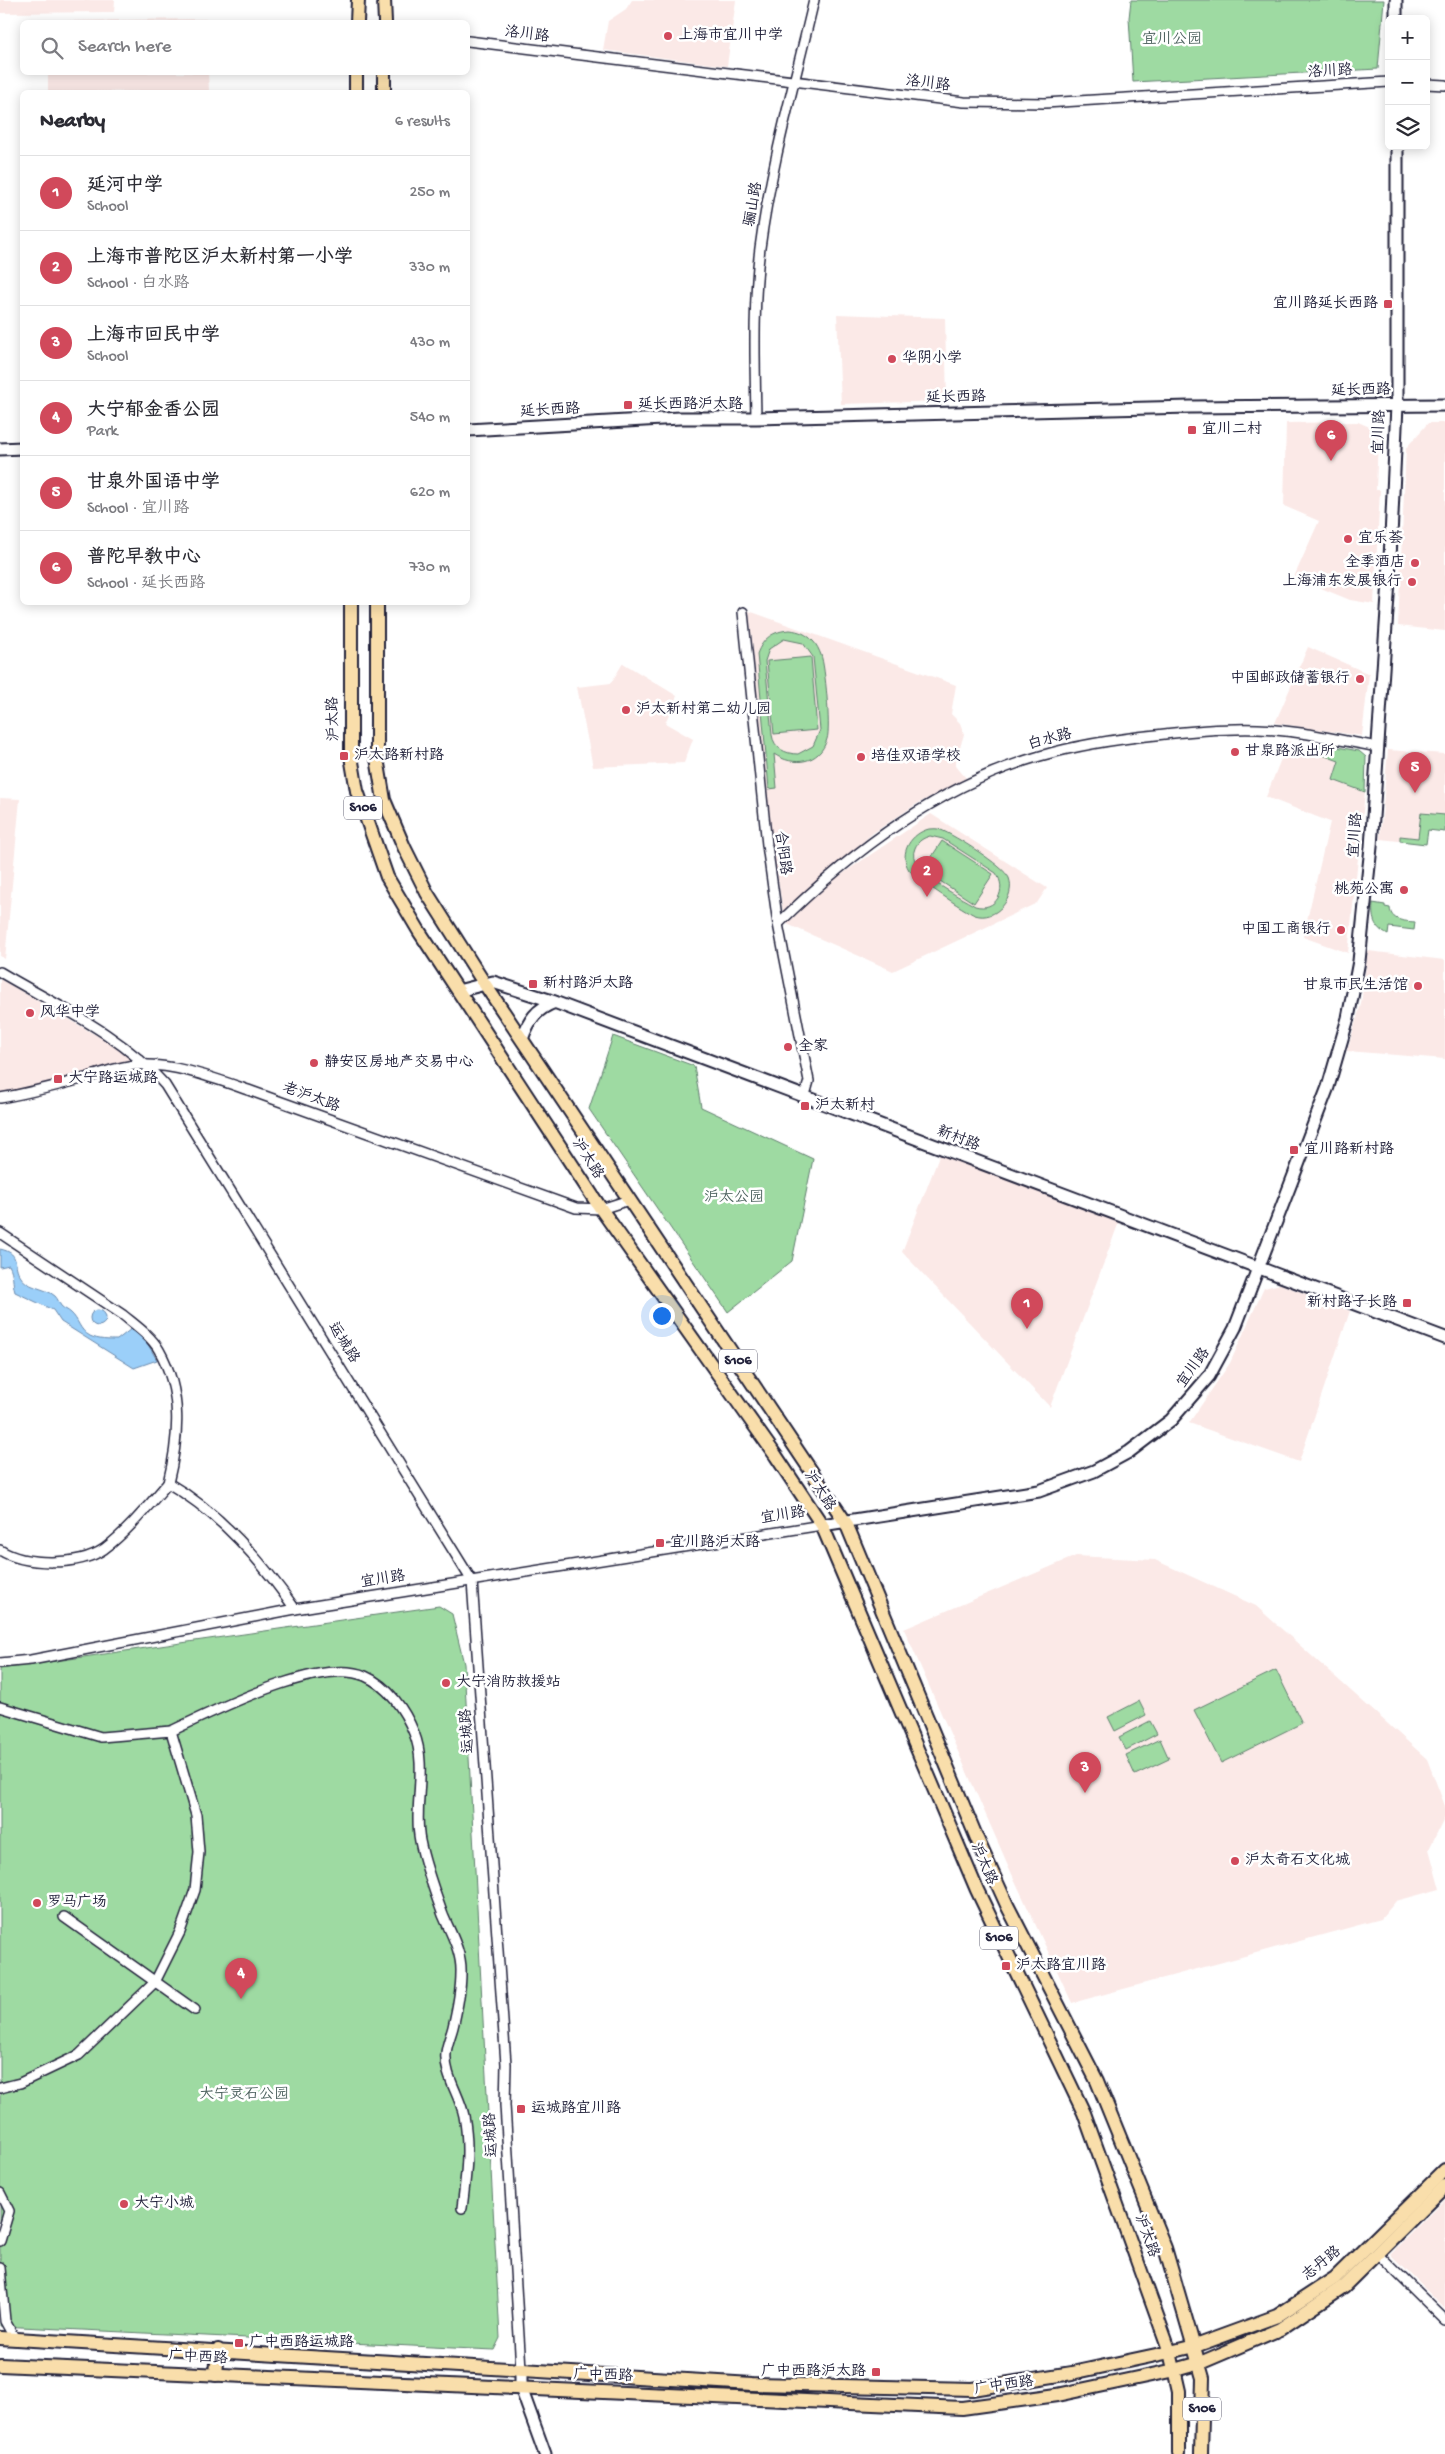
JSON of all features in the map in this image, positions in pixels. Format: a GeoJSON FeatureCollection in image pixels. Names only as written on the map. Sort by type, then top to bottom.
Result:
{"type":"FeatureCollection","features":[{"type":"Feature","properties":{"kind":"main road"},"geometry":{"type":"LineString","coordinates":[[357,20],[358,0]]}},
{"type":"Feature","properties":{"kind":"main road"},"geometry":{"type":"LineString","coordinates":[[384,0],[385,20]]}},
{"type":"Feature","properties":{"kind":"main road"},"geometry":{"type":"LineString","coordinates":[[356,75],[356,90]]}},
{"type":"Feature","properties":{"kind":"main road"},"geometry":{"type":"LineString","coordinates":[[384,75],[384,90]]}},
{"type":"Feature","properties":{"kind":"main road","name":"沪太路"},"geometry":{"type":"LineString","coordinates":[[351,605],[351,756],[357,791],[387,877],[458,991],[601,1209],[776,1456],[822,1526],[977,1890],[1084,2113],[1170,2352],[1180,2391],[1179,2454]]}},
{"type":"Feature","properties":{"kind":"main road","name":"沪太路"},"geometry":{"type":"LineString","coordinates":[[377,605],[377,758],[384,800],[404,847],[427,893],[484,983],[846,1523],[978,1841],[1007,1904],[1097,2081],[1165,2248],[1203,2378],[1202,2454]]}},
{"type":"Feature","properties":{"kind":"main road","name":"志丹路"},"geometry":{"type":"LineString","coordinates":[[1194,2346],[1277,2316],[1335,2278],[1445,2170]]}},
{"type":"Feature","properties":{"kind":"main road","name":"志丹路"},"geometry":{"type":"LineString","coordinates":[[1200,2363],[1280,2329],[1344,2286],[1445,2186]]}},
{"type":"Feature","properties":{"kind":"main road","name":"广中西路"},"geometry":{"type":"LineString","coordinates":[[7,2338],[752,2384],[972,2389],[1072,2373],[1194,2346]]}},
{"type":"Feature","properties":{"kind":"main road"},"geometry":{"type":"LineString","coordinates":[[216,2375],[218,2350]]}},
{"type":"Feature","properties":{"kind":"main road","name":"广中西路"},"geometry":{"type":"LineString","coordinates":[[2,2365],[962,2408],[1057,2395],[1200,2363]]}},
{"type":"Feature","properties":{"kind":"street","name":"骊山路"},"geometry":{"type":"LineString","coordinates":[[756,418],[757,298],[760,250],[767,204],[814,0]]}},
{"type":"Feature","properties":{"kind":"street"},"geometry":{"type":"LineString","coordinates":[[1396,0],[1396,15]]}},
{"type":"Feature","properties":{"kind":"street","name":"洛川路"},"geometry":{"type":"LineString","coordinates":[[470,41],[794,83],[964,102],[1044,103],[1385,82]]}},
{"type":"Feature","properties":{"kind":"street"},"geometry":{"type":"LineString","coordinates":[[1430,84],[1445,85]]}},
{"type":"Feature","properties":{"kind":"street","name":"宜川路"},"geometry":{"type":"LineString","coordinates":[[0,1663],[31,1660],[295,1609],[1039,1491],[1078,1479],[1129,1452],[1172,1420],[1209,1376],[1227,1347],[1259,1268],[1325,1095],[1348,1018],[1362,940],[1389,581],[1397,405],[1397,150]]}},
{"type":"Feature","properties":{"kind":"street","name":"延长西路"},"geometry":{"type":"LineString","coordinates":[[470,430],[680,418],[756,418],[1190,407],[1445,405]]}},
{"type":"Feature","properties":{"kind":"street"},"geometry":{"type":"LineString","coordinates":[[0,448],[20,448]]}},
{"type":"Feature","properties":{"kind":"street","name":"合阳路"},"geometry":{"type":"LineString","coordinates":[[743,612],[766,836],[778,924],[809,1082],[805,1095]]}},
{"type":"Feature","properties":{"kind":"street","name":"白水路"},"geometry":{"type":"LineString","coordinates":[[778,924],[840,866],[915,813],[975,782],[1039,756],[1126,738],[1228,729],[1282,731],[1378,747]]}},
{"type":"Feature","properties":{"kind":"street","name":"老沪太路"},"geometry":{"type":"LineString","coordinates":[[0,972],[121,1043],[147,1065],[211,1078],[576,1208],[601,1209],[628,1200]]}},
{"type":"Feature","properties":{"kind":"street","name":"新村路"},"geometry":{"type":"LineString","coordinates":[[458,991],[484,983],[502,984],[555,1002],[1445,1338]]}},
{"type":"Feature","properties":{"kind":"street"},"geometry":{"type":"LineString","coordinates":[[522,1039],[528,1021],[542,1007],[555,1002]]}},
{"type":"Feature","properties":{"kind":"street"},"geometry":{"type":"LineString","coordinates":[[0,1098],[34,1092],[128,1066],[147,1065]]}},
{"type":"Feature","properties":{"kind":"street","name":"运城路"},"geometry":{"type":"LineString","coordinates":[[147,1065],[173,1096],[472,1581],[506,2064],[505,2105],[522,2388],[545,2454]]}},
{"type":"Feature","properties":{"kind":"street"},"geometry":{"type":"LineString","coordinates":[[0,1233],[123,1315],[141,1330],[158,1349],[172,1386],[178,1418],[176,1443],[168,1483],[143,1512],[102,1550],[67,1560],[33,1562],[0,1550]]}},
{"type":"Feature","properties":{"kind":"street"},"geometry":{"type":"LineString","coordinates":[[168,1483],[185,1493],[244,1545],[268,1570],[295,1609]]}},
{"type":"Feature","properties":{"kind":"street"},"geometry":{"type":"LineString","coordinates":[[0,1707],[101,1737],[171,1731],[268,1688],[313,1673],[363,1675],[386,1688],[402,1709],[414,1733],[419,1753],[420,1838],[427,1870],[460,1954],[461,1973],[458,2002],[446,2054],[451,2084],[464,2113],[468,2140],[462,2208]]}},
{"type":"Feature","properties":{"kind":"street"},"geometry":{"type":"LineString","coordinates":[[0,2088],[20,2082],[79,2054],[155,1982],[180,1932],[195,1890],[198,1852],[196,1814],[171,1731]]}},
{"type":"Feature","properties":{"kind":"street"},"geometry":{"type":"LineString","coordinates":[[64,1917],[195,2010]]}},
{"type":"Feature","properties":{"kind":"street"},"geometry":{"type":"LineString","coordinates":[[0,2193],[9,2211],[0,2242]]}},
{"type":"Feature","properties":{"kind":"street"},"geometry":{"type":"LineString","coordinates":[[1377,2253],[1445,2320]]}},
{"type":"Feature","properties":{"kind":"street"},"geometry":{"type":"LineString","coordinates":[[0,2268],[7,2338]]}},
{"type":"Feature","properties":{"kind":"shaded area"},"geometry":{"type":"Polygon","coordinates":[[[0,0],[115,0],[114,12],[0,13],[0,0]]]}},
{"type":"Feature","properties":{"kind":"shaded area","name":"上海市宜川中学"},"geometry":{"type":"Polygon","coordinates":[[[632,0],[736,0],[727,66],[603,50],[608,21],[626,9],[632,0]]]}},
{"type":"Feature","properties":{"kind":"shaded area"},"geometry":{"type":"Polygon","coordinates":[[[206,19],[206,20],[126,20],[206,19]]]}},
{"type":"Feature","properties":{"kind":"shaded area"},"geometry":{"type":"Polygon","coordinates":[[[48,75],[208,75],[209,90],[48,90],[48,75]]]}},
{"type":"Feature","properties":{"kind":"shaded area","name":"华阴小学"},"geometry":{"type":"Polygon","coordinates":[[[837,314],[945,318],[947,401],[841,404],[837,314]]]}},
{"type":"Feature","properties":{"kind":"shaded area"},"geometry":{"type":"Polygon","coordinates":[[[1358,422],[1372,428],[1378,438],[1376,490],[1380,490],[1374,604],[1350,600],[1294,577],[1319,521],[1284,506],[1286,423],[1358,422]]]}},
{"type":"Feature","properties":{"kind":"shaded area"},"geometry":{"type":"Polygon","coordinates":[[[1428,423],[1445,423],[1445,631],[1398,626],[1406,448],[1428,423]]]}},
{"type":"Feature","properties":{"kind":"shaded area","name":"培佳双语学校"},"geometry":{"type":"Polygon","coordinates":[[[749,611],[956,685],[951,714],[960,723],[964,734],[955,765],[966,778],[915,805],[873,833],[783,912],[772,840],[749,611]]]}},
{"type":"Feature","properties":{"kind":"shaded area"},"geometry":{"type":"Polygon","coordinates":[[[1308,647],[1369,674],[1362,736],[1275,723],[1308,647]]]}},
{"type":"Feature","properties":{"kind":"shaded area","name":"沪太新村第二幼儿园"},"geometry":{"type":"Polygon","coordinates":[[[623,663],[677,696],[665,723],[693,739],[684,763],[593,767],[577,687],[611,683],[623,663]]]}},
{"type":"Feature","properties":{"kind":"shaded area"},"geometry":{"type":"Polygon","coordinates":[[[1288,741],[1339,761],[1333,780],[1365,792],[1348,953],[1303,937],[1330,822],[1266,797],[1288,741]]]}},
{"type":"Feature","properties":{"kind":"shaded area"},"geometry":{"type":"Polygon","coordinates":[[[1388,750],[1445,754],[1445,832],[1428,830],[1426,844],[1380,839],[1388,750]]]}},
{"type":"Feature","properties":{"kind":"shaded area"},"geometry":{"type":"Polygon","coordinates":[[[0,798],[20,799],[5,959],[0,956],[0,798]]]}},
{"type":"Feature","properties":{"kind":"shaded area"},"geometry":{"type":"Polygon","coordinates":[[[931,814],[1047,888],[1037,903],[893,971],[787,924],[820,891],[931,814]]]}},
{"type":"Feature","properties":{"kind":"shaded area"},"geometry":{"type":"Polygon","coordinates":[[[1368,951],[1445,960],[1445,1059],[1347,1051],[1361,1004],[1368,951]]]}},
{"type":"Feature","properties":{"kind":"shaded area","name":"风华中学"},"geometry":{"type":"Polygon","coordinates":[[[0,979],[118,1048],[136,1062],[30,1088],[0,1093],[0,979]]]}},
{"type":"Feature","properties":{"kind":"shaded area"},"geometry":{"type":"Polygon","coordinates":[[[940,1154],[1119,1222],[1050,1407],[902,1252],[940,1154]]]}},
{"type":"Feature","properties":{"kind":"shaded area"},"geometry":{"type":"Polygon","coordinates":[[[1280,1284],[1350,1311],[1299,1462],[1189,1423],[1230,1363],[1264,1288],[1280,1284]]]}},
{"type":"Feature","properties":{"kind":"shaded area"},"geometry":{"type":"Polygon","coordinates":[[[1076,1556],[1155,1560],[1256,1606],[1427,1759],[1445,1806],[1445,1817],[1429,1849],[1440,1889],[1396,1901],[1381,1919],[1072,2003],[1011,1872],[904,1629],[1076,1556]]]}},
{"type":"Feature","properties":{"kind":"shaded area"},"geometry":{"type":"Polygon","coordinates":[[[1445,2199],[1445,2309],[1390,2254],[1445,2199]]]}},
{"type":"Feature","properties":{"kind":"green space","name":"宜川公园"},"geometry":{"type":"Polygon","coordinates":[[[1131,0],[1384,0],[1378,69],[1133,82],[1129,18],[1131,0]]]}},
{"type":"Feature","properties":{"kind":"green space"},"geometry":{"type":"Polygon","coordinates":[[[790,630],[800,632],[811,639],[823,661],[828,710],[828,733],[827,739],[818,754],[805,761],[789,761],[774,754],[777,788],[769,789],[757,654],[769,636],[790,630]],[[784,639],[769,649],[765,661],[773,740],[778,747],[793,754],[798,754],[813,746],[820,730],[813,657],[803,643],[784,639]]]}},
{"type":"Feature","properties":{"kind":"green space"},"geometry":{"type":"Polygon","coordinates":[[[811,657],[817,730],[774,734],[767,661],[811,657]]]}},
{"type":"Feature","properties":{"kind":"green space"},"geometry":{"type":"Polygon","coordinates":[[[1321,744],[1359,751],[1366,757],[1365,792],[1333,780],[1339,761],[1317,753],[1321,744]]]}},
{"type":"Feature","properties":{"kind":"green space"},"geometry":{"type":"Polygon","coordinates":[[[1421,813],[1445,815],[1445,832],[1428,830],[1426,844],[1400,841],[1400,836],[1418,838],[1421,813]]]}},
{"type":"Feature","properties":{"kind":"green space"},"geometry":{"type":"Polygon","coordinates":[[[939,829],[947,833],[978,851],[1005,873],[1009,878],[1010,893],[1007,900],[997,911],[990,915],[975,915],[930,887],[909,870],[905,857],[908,844],[923,831],[939,829]],[[930,836],[919,842],[915,848],[914,857],[917,865],[935,882],[975,906],[989,906],[994,903],[998,898],[1001,886],[996,873],[943,839],[930,836]]]}},
{"type":"Feature","properties":{"kind":"green space"},"geometry":{"type":"Polygon","coordinates":[[[942,841],[993,874],[974,903],[923,870],[942,841]]]}},
{"type":"Feature","properties":{"kind":"green space"},"geometry":{"type":"Polygon","coordinates":[[[1373,903],[1390,908],[1395,918],[1415,922],[1414,930],[1389,927],[1388,935],[1383,932],[1374,922],[1373,903]]]}},
{"type":"Feature","properties":{"kind":"green space","name":"沪太公园"},"geometry":{"type":"Polygon","coordinates":[[[613,1036],[694,1066],[701,1107],[813,1159],[792,1261],[728,1312],[589,1109],[613,1036]]]}},
{"type":"Feature","properties":{"kind":"green space","name":"大宁灵石公园"},"geometry":{"type":"Polygon","coordinates":[[[439,1606],[452,1614],[464,1664],[500,2338],[494,2350],[0,2326],[0,1669],[439,1606]]]}},
{"type":"Feature","properties":{"kind":"green space"},"geometry":{"type":"Polygon","coordinates":[[[1276,1670],[1302,1723],[1221,1763],[1194,1710],[1276,1670]]]}},
{"type":"Feature","properties":{"kind":"green space"},"geometry":{"type":"Polygon","coordinates":[[[1139,1701],[1146,1715],[1115,1731],[1108,1717],[1139,1701]]]}},
{"type":"Feature","properties":{"kind":"green space"},"geometry":{"type":"Polygon","coordinates":[[[1150,1721],[1157,1734],[1126,1750],[1119,1737],[1150,1721]]]}},
{"type":"Feature","properties":{"kind":"green space"},"geometry":{"type":"Polygon","coordinates":[[[1160,1739],[1169,1759],[1135,1775],[1126,1755],[1160,1739]]]}},
{"type":"Feature","properties":{"kind":"water"},"geometry":{"type":"Polygon","coordinates":[[[0,1249],[13,1255],[22,1279],[55,1296],[61,1306],[74,1316],[86,1334],[104,1340],[117,1340],[131,1329],[146,1341],[157,1360],[134,1368],[61,1322],[53,1310],[15,1292],[9,1265],[0,1267],[0,1249]]]}},
{"type":"Feature","properties":{"kind":"water"},"geometry":{"type":"Polygon","coordinates":[[[98,1310],[104,1312],[106,1318],[104,1324],[98,1326],[92,1324],[90,1318],[92,1312],[98,1310]]]}},
{"type":"Feature","properties":{"kind":"place","name":"上海市宜川中学"},"geometry":{"type":"Point","coordinates":[668,36]}},
{"type":"Feature","properties":{"kind":"place","name":"宜川路延长西路"},"geometry":{"type":"Point","coordinates":[1388,304]}},
{"type":"Feature","properties":{"kind":"place","name":"华阴小学"},"geometry":{"type":"Point","coordinates":[892,359]}},
{"type":"Feature","properties":{"kind":"place","name":"延长西路沪太路"},"geometry":{"type":"Point","coordinates":[628,405]}},
{"type":"Feature","properties":{"kind":"place","name":"宜川二村"},"geometry":{"type":"Point","coordinates":[1192,430]}},
{"type":"Feature","properties":{"kind":"place","name":"普陀早教中心"},"geometry":{"type":"Point","coordinates":[1331,461]}},
{"type":"Feature","properties":{"kind":"place","name":"宜乐荟"},"geometry":{"type":"Point","coordinates":[1348,539]}},
{"type":"Feature","properties":{"kind":"place","name":"全季酒店"},"geometry":{"type":"Point","coordinates":[1415,563]}},
{"type":"Feature","properties":{"kind":"place","name":"上海浦东发展银行"},"geometry":{"type":"Point","coordinates":[1412,582]}},
{"type":"Feature","properties":{"kind":"place","name":"中国邮政储蓄银行"},"geometry":{"type":"Point","coordinates":[1360,679]}},
{"type":"Feature","properties":{"kind":"place","name":"沪太新村第二幼儿园"},"geometry":{"type":"Point","coordinates":[626,710]}},
{"type":"Feature","properties":{"kind":"place","name":"甘泉路派出所"},"geometry":{"type":"Point","coordinates":[1235,752]}},
{"type":"Feature","properties":{"kind":"place","name":"沪太路新村路"},"geometry":{"type":"Point","coordinates":[344,756]}},
{"type":"Feature","properties":{"kind":"place","name":"培佳双语学校"},"geometry":{"type":"Point","coordinates":[861,757]}},
{"type":"Feature","properties":{"kind":"place","name":"甘泉外国语中学"},"geometry":{"type":"Point","coordinates":[1415,793]}},
{"type":"Feature","properties":{"kind":"place","name":"桃苑公寓"},"geometry":{"type":"Point","coordinates":[1404,890]}},
{"type":"Feature","properties":{"kind":"place","name":"上海市普陀区沪太新村第一小学"},"geometry":{"type":"Point","coordinates":[927,897]}},
{"type":"Feature","properties":{"kind":"place","name":"中国工商银行"},"geometry":{"type":"Point","coordinates":[1341,930]}},
{"type":"Feature","properties":{"kind":"place","name":"新村路沪太路"},"geometry":{"type":"Point","coordinates":[533,984]}},
{"type":"Feature","properties":{"kind":"place","name":"甘泉市民生活馆"},"geometry":{"type":"Point","coordinates":[1418,986]}},
{"type":"Feature","properties":{"kind":"place","name":"风华中学"},"geometry":{"type":"Point","coordinates":[30,1013]}},
{"type":"Feature","properties":{"kind":"place","name":"全家"},"geometry":{"type":"Point","coordinates":[788,1047]}},
{"type":"Feature","properties":{"kind":"place","name":"静安区房地产交易中心"},"geometry":{"type":"Point","coordinates":[314,1063]}},
{"type":"Feature","properties":{"kind":"place","name":"大宁路运城路"},"geometry":{"type":"Point","coordinates":[58,1079]}},
{"type":"Feature","properties":{"kind":"place","name":"沪太新村"},"geometry":{"type":"Point","coordinates":[805,1106]}},
{"type":"Feature","properties":{"kind":"place","name":"宜川路新村路"},"geometry":{"type":"Point","coordinates":[1294,1150]}},
{"type":"Feature","properties":{"kind":"place","name":"新村路子长路"},"geometry":{"type":"Point","coordinates":[1407,1303]}},
{"type":"Feature","properties":{"kind":"place","name":"延河中学"},"geometry":{"type":"Point","coordinates":[1027,1329]}},
{"type":"Feature","properties":{"kind":"place","name":"宜川路沪太路"},"geometry":{"type":"Point","coordinates":[660,1543]}},
{"type":"Feature","properties":{"kind":"place","name":"大宁消防救援站"},"geometry":{"type":"Point","coordinates":[446,1683]}},
{"type":"Feature","properties":{"kind":"place","name":"上海市回民中学"},"geometry":{"type":"Point","coordinates":[1085,1793]}},
{"type":"Feature","properties":{"kind":"place","name":"沪太奇石文化城"},"geometry":{"type":"Point","coordinates":[1235,1861]}},
{"type":"Feature","properties":{"kind":"place","name":"罗马广场"},"geometry":{"type":"Point","coordinates":[37,1903]}},
{"type":"Feature","properties":{"kind":"place","name":"沪太路宜川路"},"geometry":{"type":"Point","coordinates":[1006,1966]}},
{"type":"Feature","properties":{"kind":"place","name":"大宁郁金香公园"},"geometry":{"type":"Point","coordinates":[241,1999]}},
{"type":"Feature","properties":{"kind":"place","name":"运城路宜川路"},"geometry":{"type":"Point","coordinates":[521,2109]}},
{"type":"Feature","properties":{"kind":"place","name":"大宁小城"},"geometry":{"type":"Point","coordinates":[124,2204]}},
{"type":"Feature","properties":{"kind":"place","name":"广中西路运城路"},"geometry":{"type":"Point","coordinates":[239,2343]}},
{"type":"Feature","properties":{"kind":"place","name":"广中西路沪太路"},"geometry":{"type":"Point","coordinates":[876,2372]}}]}
